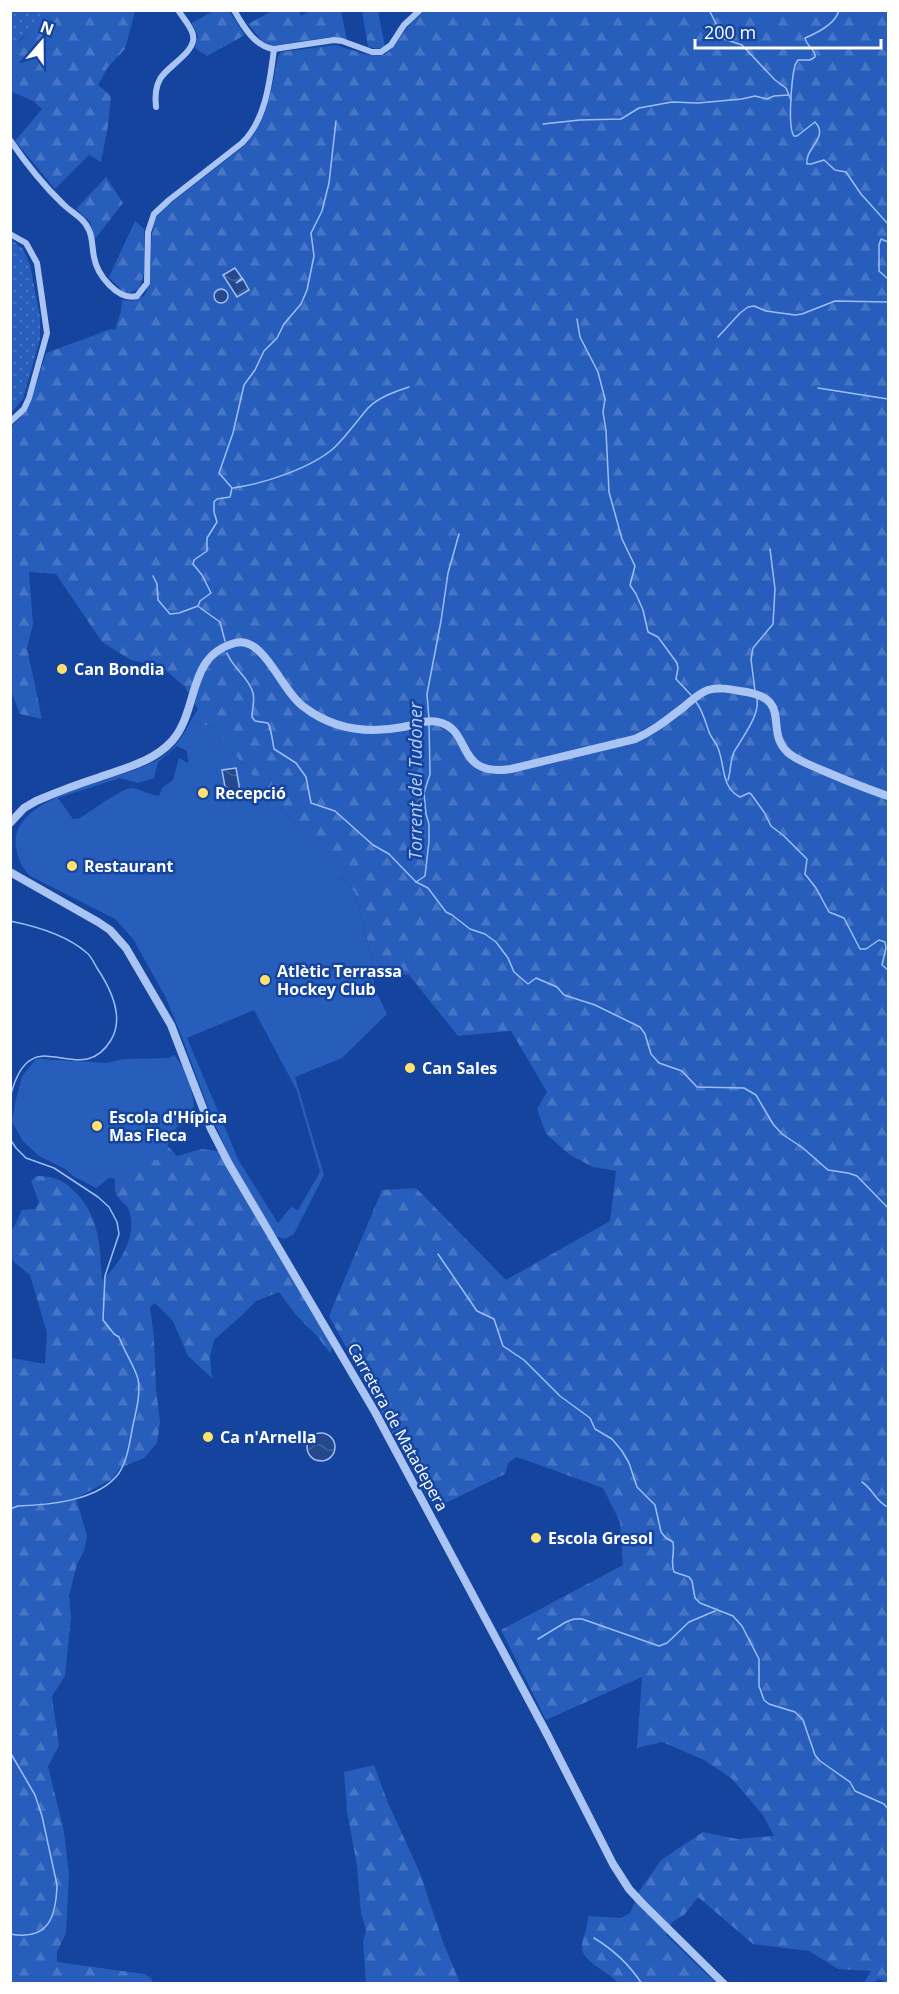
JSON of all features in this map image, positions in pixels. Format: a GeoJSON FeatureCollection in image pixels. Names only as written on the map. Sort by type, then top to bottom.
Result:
{"type":"FeatureCollection","features":[{"type":"Feature","properties":{"kind":"street"},"geometry":{"type":"LineString","coordinates":[[156,107],[156,92],[160,80],[165,72],[187,52],[193,42],[193,34],[178,10]]}},
{"type":"Feature","properties":{"kind":"street"},"geometry":{"type":"LineString","coordinates":[[234,10],[247,31],[264,48],[274,49],[334,40],[372,52],[381,52],[391,45],[404,26],[420,10]]}},
{"type":"Feature","properties":{"kind":"street"},"geometry":{"type":"LineString","coordinates":[[10,140],[63,204],[86,224],[96,263],[104,277],[120,295],[137,296],[147,283],[148,232],[154,214],[248,137],[266,100],[274,49]]}},
{"type":"Feature","properties":{"kind":"street"},"geometry":{"type":"LineString","coordinates":[[10,234],[26,243],[36,263],[47,333],[29,398],[24,409],[10,423]]}},
{"type":"Feature","properties":{"kind":"street"},"geometry":{"type":"LineString","coordinates":[[10,823],[24,808],[36,801],[142,762],[159,753],[171,742],[183,725],[198,677],[205,663],[217,652],[233,644],[244,642],[258,648],[296,700],[310,711],[335,724],[356,730],[376,731],[440,722],[450,727],[474,763],[484,769],[500,771],[635,739],[661,725],[704,692],[714,689],[759,694],[772,704],[779,740],[789,753],[811,766],[888,796]]}},
{"type":"Feature","properties":{"kind":"street","name":"Carretera de Matadepera"},"geometry":{"type":"LineString","coordinates":[[12,871],[45,894],[110,930],[119,938],[132,957],[171,1026],[211,1129],[229,1164],[375,1412],[542,1724],[612,1864],[642,1903],[724,1983]]}},
{"type":"Feature","properties":{"kind":"green space"},"geometry":{"type":"Polygon","coordinates":[[[215,10],[229,11],[245,35],[207,56],[195,48],[198,36],[192,23],[215,10]]]}},
{"type":"Feature","properties":{"kind":"green space"},"geometry":{"type":"Polygon","coordinates":[[[11,11],[53,11],[42,23],[20,39],[11,56],[11,11]]]}},
{"type":"Feature","properties":{"kind":"green space"},"geometry":{"type":"Polygon","coordinates":[[[53,11],[135,11],[125,49],[108,67],[98,85],[111,96],[101,162],[89,155],[55,189],[15,141],[42,109],[33,101],[10,91],[9,70],[10,57],[17,44],[53,11]]]}},
{"type":"Feature","properties":{"kind":"green space"},"geometry":{"type":"Polygon","coordinates":[[[272,11],[299,11],[301,16],[309,11],[341,11],[347,40],[330,37],[271,46],[263,42],[248,24],[272,11]]]}},
{"type":"Feature","properties":{"kind":"green space"},"geometry":{"type":"Polygon","coordinates":[[[362,11],[378,11],[385,46],[368,47],[362,11]]]}},
{"type":"Feature","properties":{"kind":"green space"},"geometry":{"type":"Polygon","coordinates":[[[424,11],[888,11],[888,1983],[878,1979],[874,1983],[864,1983],[871,1971],[838,1969],[809,1951],[753,1944],[698,1897],[684,1915],[672,1922],[666,1935],[716,1983],[618,1983],[586,1956],[582,1945],[588,1916],[621,1918],[630,1913],[640,1890],[661,1860],[703,1832],[737,1839],[774,1836],[763,1815],[731,1778],[704,1760],[662,1742],[637,1748],[642,1677],[546,1720],[501,1630],[623,1565],[620,1522],[603,1488],[517,1457],[508,1463],[505,1474],[448,1502],[431,1504],[329,1316],[382,1190],[416,1188],[506,1280],[610,1221],[616,1171],[593,1167],[570,1155],[546,1134],[537,1109],[547,1092],[511,1031],[458,1036],[409,975],[375,971],[355,893],[214,728],[191,720],[198,709],[185,687],[162,667],[131,660],[102,642],[56,574],[29,572],[33,624],[27,648],[42,719],[20,714],[11,691],[11,427],[29,402],[46,353],[111,329],[115,330],[122,300],[132,301],[144,296],[151,275],[151,241],[156,220],[162,210],[244,146],[252,137],[263,116],[281,52],[335,45],[368,55],[384,55],[391,50],[411,23],[424,11]]]}},
{"type":"Feature","properties":{"kind":"green space"},"geometry":{"type":"Polygon","coordinates":[[[106,177],[123,203],[95,239],[90,222],[76,209],[106,177]]]}},
{"type":"Feature","properties":{"kind":"green space"},"geometry":{"type":"Polygon","coordinates":[[[135,221],[144,229],[144,274],[139,289],[130,293],[122,291],[109,277],[135,221]]]}},
{"type":"Feature","properties":{"kind":"green space"},"geometry":{"type":"Polygon","coordinates":[[[11,239],[23,249],[30,265],[40,317],[40,339],[23,399],[11,413],[11,239]]]}},
{"type":"Feature","properties":{"kind":"green space","name":"Atlètic Terrassa Hockey Club"},"geometry":{"type":"Polygon","coordinates":[[[191,720],[214,728],[355,893],[375,971],[373,985],[387,1014],[342,1058],[295,1077],[324,1175],[294,1234],[285,1239],[275,1236],[231,1161],[165,996],[133,939],[115,919],[30,876],[21,863],[16,848],[17,832],[25,819],[37,808],[70,792],[155,761],[172,749],[191,720]],[[177,746],[158,762],[154,778],[138,783],[120,778],[58,798],[73,819],[80,818],[127,789],[134,788],[159,796],[162,788],[173,780],[179,758],[188,763],[187,751],[177,746]],[[254,1010],[187,1038],[239,1161],[278,1223],[291,1207],[298,1210],[320,1172],[297,1091],[254,1010]]]}},
{"type":"Feature","properties":{"kind":"green space","name":"Escola d'Hípica Mas Fleca"},"geometry":{"type":"Polygon","coordinates":[[[174,1055],[188,1080],[194,1107],[175,1130],[165,1158],[152,1160],[141,1167],[120,1171],[96,1188],[39,1156],[23,1141],[12,1121],[22,1077],[36,1059],[106,1063],[123,1059],[169,1058],[174,1055]]]}},
{"type":"Feature","properties":{"kind":"green space"},"geometry":{"type":"Polygon","coordinates":[[[36,1059],[106,1063],[146,1153],[167,1145],[177,1156],[201,1149],[218,1151],[333,1346],[330,1353],[279,1292],[256,1301],[214,1340],[210,1357],[212,1378],[188,1356],[173,1321],[155,1303],[150,1307],[160,1422],[157,1443],[144,1458],[120,1468],[111,1480],[76,1498],[87,1536],[69,1596],[71,1617],[65,1676],[52,1696],[59,1746],[48,1766],[64,1831],[69,1875],[66,1933],[57,1952],[57,1962],[144,1974],[151,1978],[153,1983],[11,1983],[10,1363],[12,1358],[45,1364],[47,1333],[30,1275],[14,1262],[11,1256],[11,1233],[22,1210],[35,1209],[39,1202],[31,1181],[36,1176],[55,1178],[64,1183],[85,1204],[98,1235],[102,1280],[121,1257],[130,1238],[131,1228],[128,1208],[115,1192],[115,1179],[39,1156],[23,1141],[12,1121],[22,1077],[36,1059]]]}},
{"type":"Feature","properties":{"kind":"green space"},"geometry":{"type":"Polygon","coordinates":[[[374,1765],[388,1803],[420,1873],[443,1942],[460,1983],[366,1983],[363,1942],[366,1930],[361,1913],[344,1772],[374,1765]]]}},
{"type":"Feature","properties":{"kind":"water"},"geometry":{"type":"Polygon","coordinates":[[[235,268],[242,278],[236,283],[243,279],[249,290],[237,297],[223,275],[235,268]]]}},
{"type":"Feature","properties":{"kind":"water"},"geometry":{"type":"Polygon","coordinates":[[[221,289],[226,291],[228,296],[226,301],[221,303],[216,301],[214,296],[216,291],[221,289]]]}},
{"type":"Feature","properties":{"kind":"water"},"geometry":{"type":"Polygon","coordinates":[[[236,768],[240,791],[226,793],[222,770],[236,768]]]}},
{"type":"Feature","properties":{"kind":"water"},"geometry":{"type":"Polygon","coordinates":[[[321,1433],[331,1437],[335,1447],[331,1457],[321,1461],[311,1457],[307,1447],[311,1437],[321,1433]]]}},
{"type":"Feature","properties":{"kind":"waterway"},"geometry":{"type":"LineString","coordinates":[[709,10],[724,39],[742,45],[775,80],[786,88],[791,100]]}},
{"type":"Feature","properties":{"kind":"waterway"},"geometry":{"type":"LineString","coordinates":[[839,10],[830,24],[805,38],[815,57],[810,60],[798,60],[795,65],[791,102],[792,131],[794,136],[797,136],[815,122],[820,133],[809,153],[807,164],[824,160],[835,170],[846,172],[861,194],[888,224]]}},
{"type":"Feature","properties":{"kind":"waterway"},"geometry":{"type":"LineString","coordinates":[[543,124],[621,119],[639,108],[672,102],[698,103],[755,96],[767,99],[788,95]]}},
{"type":"Feature","properties":{"kind":"waterway"},"geometry":{"type":"LineString","coordinates":[[153,576],[157,584],[158,600],[170,614],[198,606],[200,601],[211,593],[202,575],[193,564],[194,560],[207,551],[207,538],[217,522],[214,502],[217,499],[230,497],[232,488],[219,473],[233,433],[244,385],[255,370],[264,351],[277,338],[284,324],[301,304],[307,290],[314,256],[311,233],[322,211],[329,183],[336,121]]}},
{"type":"Feature","properties":{"kind":"waterway"},"geometry":{"type":"LineString","coordinates":[[888,242],[881,239],[879,245],[879,271],[888,279]]}},
{"type":"Feature","properties":{"kind":"waterway"},"geometry":{"type":"LineString","coordinates":[[718,337],[748,307],[754,306],[766,311],[795,315],[835,301],[888,302]]}},
{"type":"Feature","properties":{"kind":"waterway"},"geometry":{"type":"LineString","coordinates":[[577,319],[580,337],[598,372],[605,399],[603,412],[609,492],[622,539],[635,566],[630,585],[643,610],[648,632],[658,637],[677,663],[676,679],[691,695]]}},
{"type":"Feature","properties":{"kind":"waterway"},"geometry":{"type":"LineString","coordinates":[[233,488],[272,479],[314,462],[335,447],[372,404],[387,395],[409,387]]}},
{"type":"Feature","properties":{"kind":"waterway"},"geometry":{"type":"LineString","coordinates":[[818,388],[888,399]]}},
{"type":"Feature","properties":{"kind":"waterway","name":"Torrent del Tudoner"},"geometry":{"type":"LineString","coordinates":[[429,719],[427,694],[448,573],[459,534]]}},
{"type":"Feature","properties":{"kind":"waterway"},"geometry":{"type":"LineString","coordinates":[[755,691],[751,659],[753,648],[773,624],[775,589],[770,549]]}},
{"type":"Feature","properties":{"kind":"waterway"},"geometry":{"type":"LineString","coordinates":[[199,607],[220,622],[225,641]]}},
{"type":"Feature","properties":{"kind":"waterway"},"geometry":{"type":"LineString","coordinates":[[227,653],[251,687],[254,699],[252,717],[255,721],[268,723],[274,749],[296,763],[306,777],[311,803],[335,811],[373,845],[389,854],[416,882],[428,888],[446,912],[470,929],[485,934],[496,942],[508,958],[514,972],[528,984],[536,978],[557,987],[564,995],[595,1005],[640,1027],[645,1034],[651,1054],[659,1063],[682,1071],[697,1087],[744,1088],[756,1095],[773,1124],[782,1134],[803,1148],[828,1170],[857,1176],[888,1208]]}},
{"type":"Feature","properties":{"kind":"waterway"},"geometry":{"type":"LineString","coordinates":[[728,780],[734,752],[753,719],[757,699]]}},
{"type":"Feature","properties":{"kind":"waterway"},"geometry":{"type":"LineString","coordinates":[[696,702],[718,748],[730,788],[740,797],[751,794],[771,826],[807,859],[805,874],[816,888],[829,912],[844,918],[860,949],[866,949],[879,940],[885,942],[882,965],[888,970]]}},
{"type":"Feature","properties":{"kind":"waterway","name":"Torrent del Tudoner"},"geometry":{"type":"LineString","coordinates":[[416,882],[425,876],[429,841],[424,793],[430,774],[429,723]]}},
{"type":"Feature","properties":{"kind":"waterway"},"geometry":{"type":"LineString","coordinates":[[10,921],[61,937],[88,954],[115,1003],[117,1022],[111,1040],[98,1054],[85,1059],[42,1056],[30,1061],[19,1073],[10,1098]]}},
{"type":"Feature","properties":{"kind":"waterway"},"geometry":{"type":"LineString","coordinates":[[10,1139],[26,1158],[54,1168],[98,1197],[109,1207],[117,1222],[119,1234],[105,1276],[103,1320],[119,1337],[138,1379],[139,1390],[127,1456],[119,1473],[110,1482],[99,1490],[73,1500],[18,1506],[10,1509]]}},
{"type":"Feature","properties":{"kind":"waterway"},"geometry":{"type":"LineString","coordinates":[[438,1254],[477,1311],[494,1319],[503,1346],[524,1360],[560,1396],[590,1418],[595,1429],[612,1439],[622,1451],[629,1463],[637,1487],[655,1505],[661,1532],[673,1542],[674,1572],[689,1577],[695,1598],[700,1603],[733,1616],[742,1626],[759,1659],[759,1686],[764,1700],[769,1704],[795,1712],[803,1720],[815,1755],[820,1761],[850,1782],[855,1791],[884,1804],[888,1809]]}},
{"type":"Feature","properties":{"kind":"waterway"},"geometry":{"type":"LineString","coordinates":[[862,1482],[880,1502],[888,1507]]}},
{"type":"Feature","properties":{"kind":"waterway"},"geometry":{"type":"LineString","coordinates":[[538,1639],[566,1622],[582,1619],[659,1646],[667,1643],[689,1622],[715,1611]]}},
{"type":"Feature","properties":{"kind":"waterway"},"geometry":{"type":"LineString","coordinates":[[10,1752],[35,1795],[42,1816],[57,1885],[55,1908],[47,1925],[33,1934],[10,1934]]}},
{"type":"Feature","properties":{"kind":"waterway"},"geometry":{"type":"LineString","coordinates":[[594,1938],[621,1958],[642,1984]]}},
{"type":"Feature","properties":{"kind":"place","name":"Can Bondia"},"geometry":{"type":"Point","coordinates":[62,669]}},
{"type":"Feature","properties":{"kind":"place","name":"Recepció"},"geometry":{"type":"Point","coordinates":[203,793]}},
{"type":"Feature","properties":{"kind":"place","name":"Restaurant"},"geometry":{"type":"Point","coordinates":[72,866]}},
{"type":"Feature","properties":{"kind":"place","name":"Atlètic Terrassa Hockey Club"},"geometry":{"type":"Point","coordinates":[265,980]}},
{"type":"Feature","properties":{"kind":"place","name":"Can Sales"},"geometry":{"type":"Point","coordinates":[410,1068]}},
{"type":"Feature","properties":{"kind":"place","name":"Escola d'Hípica Mas Fleca"},"geometry":{"type":"Point","coordinates":[97,1126]}},
{"type":"Feature","properties":{"kind":"place","name":"Ca n'Arnella"},"geometry":{"type":"Point","coordinates":[208,1437]}},
{"type":"Feature","properties":{"kind":"place","name":"Escola Gresol"},"geometry":{"type":"Point","coordinates":[536,1538]}}]}
